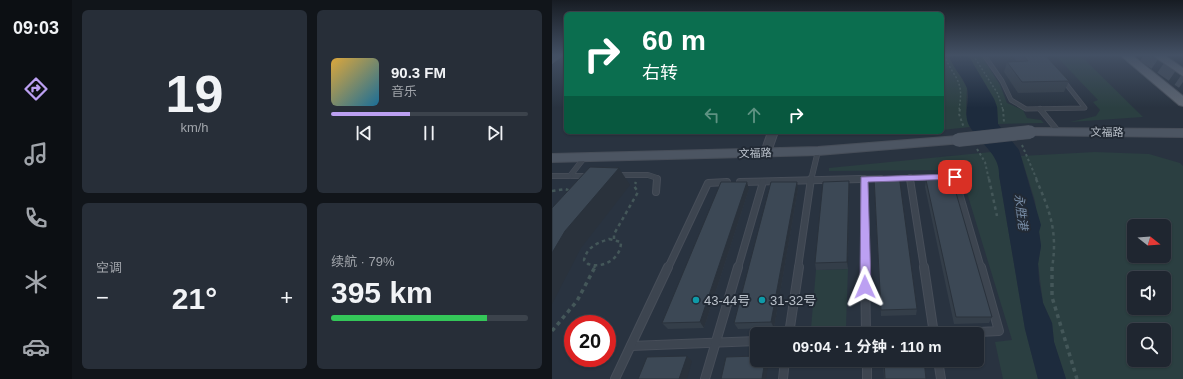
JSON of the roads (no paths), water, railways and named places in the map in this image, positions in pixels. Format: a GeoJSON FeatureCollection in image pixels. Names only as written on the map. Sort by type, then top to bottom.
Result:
{"type":"FeatureCollection","features":[{"type":"Feature","properties":{"kind":"main road"},"geometry":{"type":"LineString","coordinates":[[1147,73],[1183,102]]}},
{"type":"Feature","properties":{"kind":"street","name":"文福路"},"geometry":{"type":"LineString","coordinates":[[552,158],[818,151],[958,140],[1030,132],[1183,133]]}},
{"type":"Feature","properties":{"kind":"street"},"geometry":{"type":"LineString","coordinates":[[766,152],[772,134]]}},
{"type":"Feature","properties":{"kind":"lane"},"geometry":{"type":"LineString","coordinates":[[996,73],[1011,100],[1026,109],[1085,108],[1062,79]]}},
{"type":"Feature","properties":{"kind":"lane"},"geometry":{"type":"LineString","coordinates":[[1040,109],[1058,131]]}},
{"type":"Feature","properties":{"kind":"lane"},"geometry":{"type":"LineString","coordinates":[[790,327],[811,180],[818,151]]}},
{"type":"Feature","properties":{"kind":"lane"},"geometry":{"type":"LineString","coordinates":[[570,176],[584,158]]}},
{"type":"Feature","properties":{"kind":"lane"},"geometry":{"type":"LineString","coordinates":[[608,176],[648,175],[657,178],[656,192]]}},
{"type":"Feature","properties":{"kind":"lane"},"geometry":{"type":"LineString","coordinates":[[552,176],[592,176]]}},
{"type":"Feature","properties":{"kind":"lane"},"geometry":{"type":"LineString","coordinates":[[616,379],[708,183],[955,177],[999,332],[984,332]]}},
{"type":"Feature","properties":{"kind":"lane"},"geometry":{"type":"LineString","coordinates":[[910,178],[933,327]]}},
{"type":"Feature","properties":{"kind":"lane"},"geometry":{"type":"LineString","coordinates":[[864,179],[866,327]]}},
{"type":"Feature","properties":{"kind":"lane"},"geometry":{"type":"LineString","coordinates":[[705,379],[763,182]]}},
{"type":"Feature","properties":{"kind":"lane"},"geometry":{"type":"LineString","coordinates":[[631,346],[750,341]]}},
{"type":"Feature","properties":{"kind":"lane"},"geometry":{"type":"LineString","coordinates":[[783,379],[784,367]]}},
{"type":"Feature","properties":{"kind":"lane"},"geometry":{"type":"LineString","coordinates":[[867,367],[867,379]]}},
{"type":"Feature","properties":{"kind":"lane"},"geometry":{"type":"LineString","coordinates":[[939,367],[941,379]]}},
{"type":"Feature","properties":{"kind":"water","name":"永胜港"},"geometry":{"type":"Polygon","coordinates":[[[958,73],[978,73],[994,99],[997,107],[998,124],[1019,150],[1041,225],[1039,232],[1041,246],[1038,264],[1043,303],[1052,323],[1054,342],[1066,379],[1038,379],[1025,329],[998,168],[993,155],[974,133],[968,122],[968,93],[958,73]]]}},
{"type":"Feature","properties":{"kind":"tunnel"},"geometry":{"type":"LineString","coordinates":[[1170,73],[1183,82]]}},
{"type":"Feature","properties":{"kind":"place","name":"43-44号"},"geometry":{"type":"Point","coordinates":[696,300]}},
{"type":"Feature","properties":{"kind":"place","name":"31-32号"},"geometry":{"type":"Point","coordinates":[762,300]}}]}
